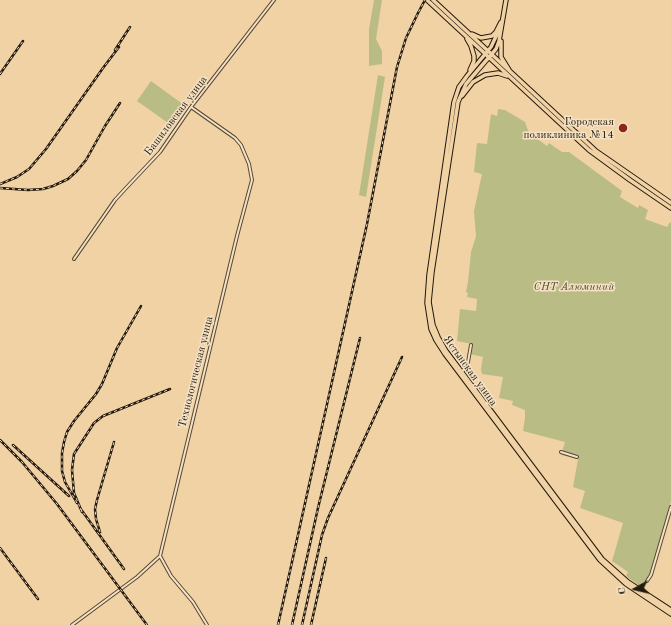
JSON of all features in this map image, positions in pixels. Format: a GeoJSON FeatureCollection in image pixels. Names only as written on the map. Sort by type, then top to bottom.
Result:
{"type":"FeatureCollection","features":[{"type":"Feature","properties":{"kind":"main road"},"geometry":{"type":"LineString","coordinates":[[428,0],[434,2],[468,32],[488,55]]}},
{"type":"Feature","properties":{"kind":"main road"},"geometry":{"type":"LineString","coordinates":[[488,55],[495,41],[502,20],[506,0]]}},
{"type":"Feature","properties":{"kind":"main road"},"geometry":{"type":"LineString","coordinates":[[434,2],[463,33],[596,151],[671,203]]}},
{"type":"Feature","properties":{"kind":"main road"},"geometry":{"type":"LineString","coordinates":[[468,32],[481,38],[492,36],[496,32],[502,20]]}},
{"type":"Feature","properties":{"kind":"main road"},"geometry":{"type":"LineString","coordinates":[[502,20],[500,54],[511,75],[589,150],[671,208]]}},
{"type":"Feature","properties":{"kind":"main road"},"geometry":{"type":"LineString","coordinates":[[463,33],[471,46],[474,56],[472,67],[467,76]]}},
{"type":"Feature","properties":{"kind":"main road","name":"Ястынская улица"},"geometry":{"type":"LineString","coordinates":[[488,55],[467,76],[459,87],[454,102],[431,254],[427,295],[431,329],[445,354],[600,560],[626,584],[671,614]]}},
{"type":"Feature","properties":{"kind":"main road","name":"Ястынская улица"},"geometry":{"type":"LineString","coordinates":[[488,55],[466,84],[458,102],[435,247],[429,302],[433,325],[438,338],[462,372],[602,559],[628,582],[671,610]]}},
{"type":"Feature","properties":{"kind":"main road"},"geometry":{"type":"LineString","coordinates":[[458,102],[469,86],[480,78],[498,73],[511,75]]}},
{"type":"Feature","properties":{"kind":"street","name":"Башиловская улица"},"geometry":{"type":"LineString","coordinates":[[74,259],[115,200],[160,152],[191,107],[274,0]]}},
{"type":"Feature","properties":{"kind":"street","name":"Технологическая улица"},"geometry":{"type":"LineString","coordinates":[[160,556],[237,236],[252,180],[250,168],[241,146],[235,138],[191,107]]}},
{"type":"Feature","properties":{"kind":"street"},"geometry":{"type":"LineString","coordinates":[[462,372],[468,362],[471,345]]}},
{"type":"Feature","properties":{"kind":"street"},"geometry":{"type":"LineString","coordinates":[[561,452],[577,457]]}},
{"type":"Feature","properties":{"kind":"street"},"geometry":{"type":"LineString","coordinates":[[647,581],[651,575],[671,507]]}},
{"type":"Feature","properties":{"kind":"street"},"geometry":{"type":"LineString","coordinates":[[72,624],[137,577],[160,556],[171,576],[193,602],[207,625]]}},
{"type":"Feature","properties":{"kind":"green space"},"geometry":{"type":"Polygon","coordinates":[[[374,0],[382,0],[376,39],[382,51],[382,64],[369,66],[369,29],[374,0]]]}},
{"type":"Feature","properties":{"kind":"green space"},"geometry":{"type":"Polygon","coordinates":[[[378,75],[385,77],[366,197],[359,195],[378,75]]]}},
{"type":"Feature","properties":{"kind":"green space"},"geometry":{"type":"Polygon","coordinates":[[[151,81],[184,105],[173,123],[168,123],[137,101],[151,81]]]}},
{"type":"Feature","properties":{"kind":"green space","name":"СНТ Алюминий"},"geometry":{"type":"Polygon","coordinates":[[[498,109],[505,110],[525,122],[529,133],[547,146],[549,143],[562,152],[569,152],[622,191],[620,197],[638,208],[639,205],[648,210],[645,219],[667,227],[670,222],[671,223],[671,501],[656,557],[644,589],[626,576],[628,572],[612,561],[623,523],[580,508],[585,491],[573,487],[578,459],[561,455],[565,442],[523,431],[525,410],[512,405],[513,401],[499,398],[503,377],[482,374],[481,369],[483,357],[470,354],[472,344],[457,341],[460,309],[476,311],[477,299],[467,297],[468,293],[466,292],[471,252],[476,236],[474,211],[482,174],[474,172],[477,143],[487,144],[491,114],[497,116],[498,109]]]}},
{"type":"Feature","properties":{"kind":"railway"},"geometry":{"type":"LineString","coordinates":[[278,625],[367,224],[397,67],[406,38],[425,0]]}},
{"type":"Feature","properties":{"kind":"railway"},"geometry":{"type":"LineString","coordinates":[[115,50],[130,27]]}},
{"type":"Feature","properties":{"kind":"railway"},"geometry":{"type":"LineString","coordinates":[[0,74],[23,41]]}},
{"type":"Feature","properties":{"kind":"railway"},"geometry":{"type":"LineString","coordinates":[[0,184],[17,177],[29,169],[46,149],[119,47]]}},
{"type":"Feature","properties":{"kind":"railway"},"geometry":{"type":"LineString","coordinates":[[0,188],[28,190],[43,189],[68,179],[86,160],[120,103]]}},
{"type":"Feature","properties":{"kind":"railway"},"geometry":{"type":"LineString","coordinates":[[77,503],[65,482],[62,471],[62,453],[67,432],[102,384],[117,348],[141,306]]}},
{"type":"Feature","properties":{"kind":"railway"},"geometry":{"type":"LineString","coordinates":[[292,625],[318,508],[360,338]]}},
{"type":"Feature","properties":{"kind":"railway"},"geometry":{"type":"LineString","coordinates":[[302,625],[322,535],[328,518],[402,357]]}},
{"type":"Feature","properties":{"kind":"railway"},"geometry":{"type":"LineString","coordinates":[[82,512],[74,493],[72,470],[74,454],[94,423],[103,416],[170,389]]}},
{"type":"Feature","properties":{"kind":"railway"},"geometry":{"type":"LineString","coordinates":[[0,440],[22,462],[57,504],[147,625]]}},
{"type":"Feature","properties":{"kind":"railway"},"geometry":{"type":"LineString","coordinates":[[100,532],[95,509],[114,442]]}},
{"type":"Feature","properties":{"kind":"railway"},"geometry":{"type":"LineString","coordinates":[[13,445],[69,496]]}},
{"type":"Feature","properties":{"kind":"railway"},"geometry":{"type":"LineString","coordinates":[[80,508],[124,569]]}},
{"type":"Feature","properties":{"kind":"railway"},"geometry":{"type":"LineString","coordinates":[[0,548],[38,599]]}},
{"type":"Feature","properties":{"kind":"railway"},"geometry":{"type":"LineString","coordinates":[[311,625],[326,558]]}},
{"type":"Feature","properties":{"kind":"place","name":"Городская поликлиника №14"},"geometry":{"type":"Point","coordinates":[623,128]}}]}
